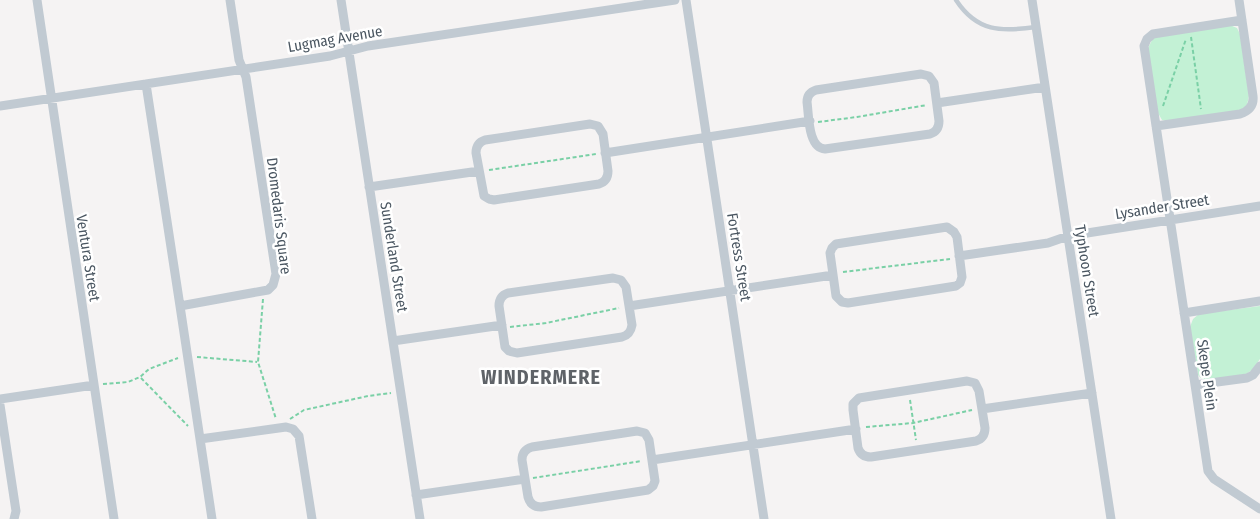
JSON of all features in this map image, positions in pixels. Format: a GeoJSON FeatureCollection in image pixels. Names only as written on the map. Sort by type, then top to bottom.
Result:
{"type":"FeatureCollection","features":[{"type":"Feature","properties":{"kind":"street","name":"Ventura Street"},"geometry":{"type":"LineString","coordinates":[[37,0],[114,519]]}},
{"type":"Feature","properties":{"kind":"street","name":"Dromedaris Square"},"geometry":{"type":"LineString","coordinates":[[180,306],[264,292],[273,285],[276,274],[246,77],[239,60],[230,0]]}},
{"type":"Feature","properties":{"kind":"street","name":"Sunderland Street"},"geometry":{"type":"LineString","coordinates":[[341,0],[420,519]]}},
{"type":"Feature","properties":{"kind":"street","name":"Lugmag Avenue"},"geometry":{"type":"LineString","coordinates":[[0,106],[330,56],[368,46],[675,0]]}},
{"type":"Feature","properties":{"kind":"street","name":"Fortress Street"},"geometry":{"type":"LineString","coordinates":[[686,0],[764,519]]}},
{"type":"Feature","properties":{"kind":"street","name":"Typhoon Street"},"geometry":{"type":"LineString","coordinates":[[1032,0],[1111,519]]}},
{"type":"Feature","properties":{"kind":"street"},"geometry":{"type":"LineString","coordinates":[[1156,126],[1240,114],[1248,111],[1253,104],[1239,0]]}},
{"type":"Feature","properties":{"kind":"street"},"geometry":{"type":"LineString","coordinates":[[1190,28],[1242,20]]}},
{"type":"Feature","properties":{"kind":"street","name":"Skepe Plein"},"geometry":{"type":"LineString","coordinates":[[1190,28],[1153,34],[1145,42],[1156,126],[1209,474],[1260,508]]}},
{"type":"Feature","properties":{"kind":"street"},"geometry":{"type":"LineString","coordinates":[[921,74],[927,74],[933,80],[939,124],[933,133],[819,149],[813,143],[810,121],[807,99],[813,90],[921,74]]}},
{"type":"Feature","properties":{"kind":"street"},"geometry":{"type":"LineString","coordinates":[[146,84],[212,519]]}},
{"type":"Feature","properties":{"kind":"street"},"geometry":{"type":"LineString","coordinates":[[937,103],[1045,87]]}},
{"type":"Feature","properties":{"kind":"street"},"geometry":{"type":"LineString","coordinates":[[606,152],[810,121]]}},
{"type":"Feature","properties":{"kind":"street"},"geometry":{"type":"LineString","coordinates":[[593,124],[600,128],[603,134],[608,174],[606,180],[602,183],[494,200],[488,199],[482,193],[479,171],[476,150],[478,144],[482,141],[593,124]]}},
{"type":"Feature","properties":{"kind":"street"},"geometry":{"type":"LineString","coordinates":[[370,187],[479,171]]}},
{"type":"Feature","properties":{"kind":"street","name":"Lysander Street"},"geometry":{"type":"LineString","coordinates":[[960,256],[1048,243],[1068,236],[1260,206]]}},
{"type":"Feature","properties":{"kind":"street"},"geometry":{"type":"LineString","coordinates":[[944,227],[950,228],[956,234],[962,277],[960,283],[956,286],[848,303],[842,302],[836,296],[833,275],[830,253],[836,244],[944,227]]}},
{"type":"Feature","properties":{"kind":"street"},"geometry":{"type":"LineString","coordinates":[[629,306],[833,275]]}},
{"type":"Feature","properties":{"kind":"street"},"geometry":{"type":"LineString","coordinates":[[616,278],[624,282],[629,306],[631,328],[625,337],[517,353],[509,351],[506,347],[499,303],[506,294],[616,278]]}},
{"type":"Feature","properties":{"kind":"street"},"geometry":{"type":"LineString","coordinates":[[1184,313],[1260,301]]}},
{"type":"Feature","properties":{"kind":"street"},"geometry":{"type":"LineString","coordinates":[[393,341],[502,325]]}},
{"type":"Feature","properties":{"kind":"street"},"geometry":{"type":"LineString","coordinates":[[1195,385],[1246,378],[1253,374],[1260,366]]}},
{"type":"Feature","properties":{"kind":"street"},"geometry":{"type":"LineString","coordinates":[[970,381],[975,384],[979,388],[985,431],[981,439],[919,450],[871,457],[865,456],[859,450],[853,407],[857,400],[862,397],[908,390],[970,381]]}},
{"type":"Feature","properties":{"kind":"street"},"geometry":{"type":"LineString","coordinates":[[0,398],[94,385]]}},
{"type":"Feature","properties":{"kind":"street"},"geometry":{"type":"LineString","coordinates":[[982,409],[1092,393]]}},
{"type":"Feature","properties":{"kind":"street"},"geometry":{"type":"LineString","coordinates":[[0,405],[16,511],[14,519]]}},
{"type":"Feature","properties":{"kind":"street"},"geometry":{"type":"LineString","coordinates":[[200,439],[278,427],[293,429],[299,436],[312,519]]}},
{"type":"Feature","properties":{"kind":"street"},"geometry":{"type":"LineString","coordinates":[[652,460],[856,429]]}},
{"type":"Feature","properties":{"kind":"street"},"geometry":{"type":"LineString","coordinates":[[639,431],[645,433],[648,438],[655,481],[646,491],[538,507],[532,505],[529,500],[525,479],[522,457],[526,449],[639,431]]}},
{"type":"Feature","properties":{"kind":"street"},"geometry":{"type":"LineString","coordinates":[[416,494],[525,479]]}},
{"type":"Feature","properties":{"kind":"lane"},"geometry":{"type":"LineString","coordinates":[[956,0],[967,15],[991,28],[1007,30],[1036,26]]}},
{"type":"Feature","properties":{"kind":"path"},"geometry":{"type":"LineString","coordinates":[[1162,108],[1190,28]]}},
{"type":"Feature","properties":{"kind":"path"},"geometry":{"type":"LineString","coordinates":[[1190,28],[1203,119]]}},
{"type":"Feature","properties":{"kind":"path"},"geometry":{"type":"LineString","coordinates":[[810,121],[857,117],[937,103]]}},
{"type":"Feature","properties":{"kind":"path"},"geometry":{"type":"LineString","coordinates":[[479,171],[606,152]]}},
{"type":"Feature","properties":{"kind":"path"},"geometry":{"type":"LineString","coordinates":[[833,275],[848,271],[942,260],[960,256]]}},
{"type":"Feature","properties":{"kind":"path"},"geometry":{"type":"LineString","coordinates":[[264,292],[258,362],[278,427],[304,410],[368,396],[401,392]]}},
{"type":"Feature","properties":{"kind":"path"},"geometry":{"type":"LineString","coordinates":[[502,325],[510,327],[546,323],[629,306]]}},
{"type":"Feature","properties":{"kind":"path"},"geometry":{"type":"LineString","coordinates":[[94,385],[128,382],[140,377],[149,369],[187,356],[258,362]]}},
{"type":"Feature","properties":{"kind":"path"},"geometry":{"type":"LineString","coordinates":[[140,377],[200,439]]}},
{"type":"Feature","properties":{"kind":"path"},"geometry":{"type":"LineString","coordinates":[[908,390],[919,450]]}},
{"type":"Feature","properties":{"kind":"path"},"geometry":{"type":"LineString","coordinates":[[856,429],[913,423],[982,409]]}},
{"type":"Feature","properties":{"kind":"path"},"geometry":{"type":"LineString","coordinates":[[525,479],[652,460]]}},
{"type":"Feature","properties":{"kind":"green space"},"geometry":{"type":"Polygon","coordinates":[[[1230,25],[1237,28],[1240,34],[1249,96],[1247,105],[1241,110],[1162,120],[1158,113],[1148,48],[1153,38],[1230,25]]]}},
{"type":"Feature","properties":{"kind":"green space"},"geometry":{"type":"Polygon","coordinates":[[[1260,306],[1260,359],[1252,370],[1246,374],[1208,380],[1201,378],[1198,375],[1190,327],[1193,319],[1199,314],[1260,306]]]}},
{"type":"Feature","properties":{"kind":"district","name":"WINDERMERE"},"geometry":{"type":"Point","coordinates":[541,377]}}]}
